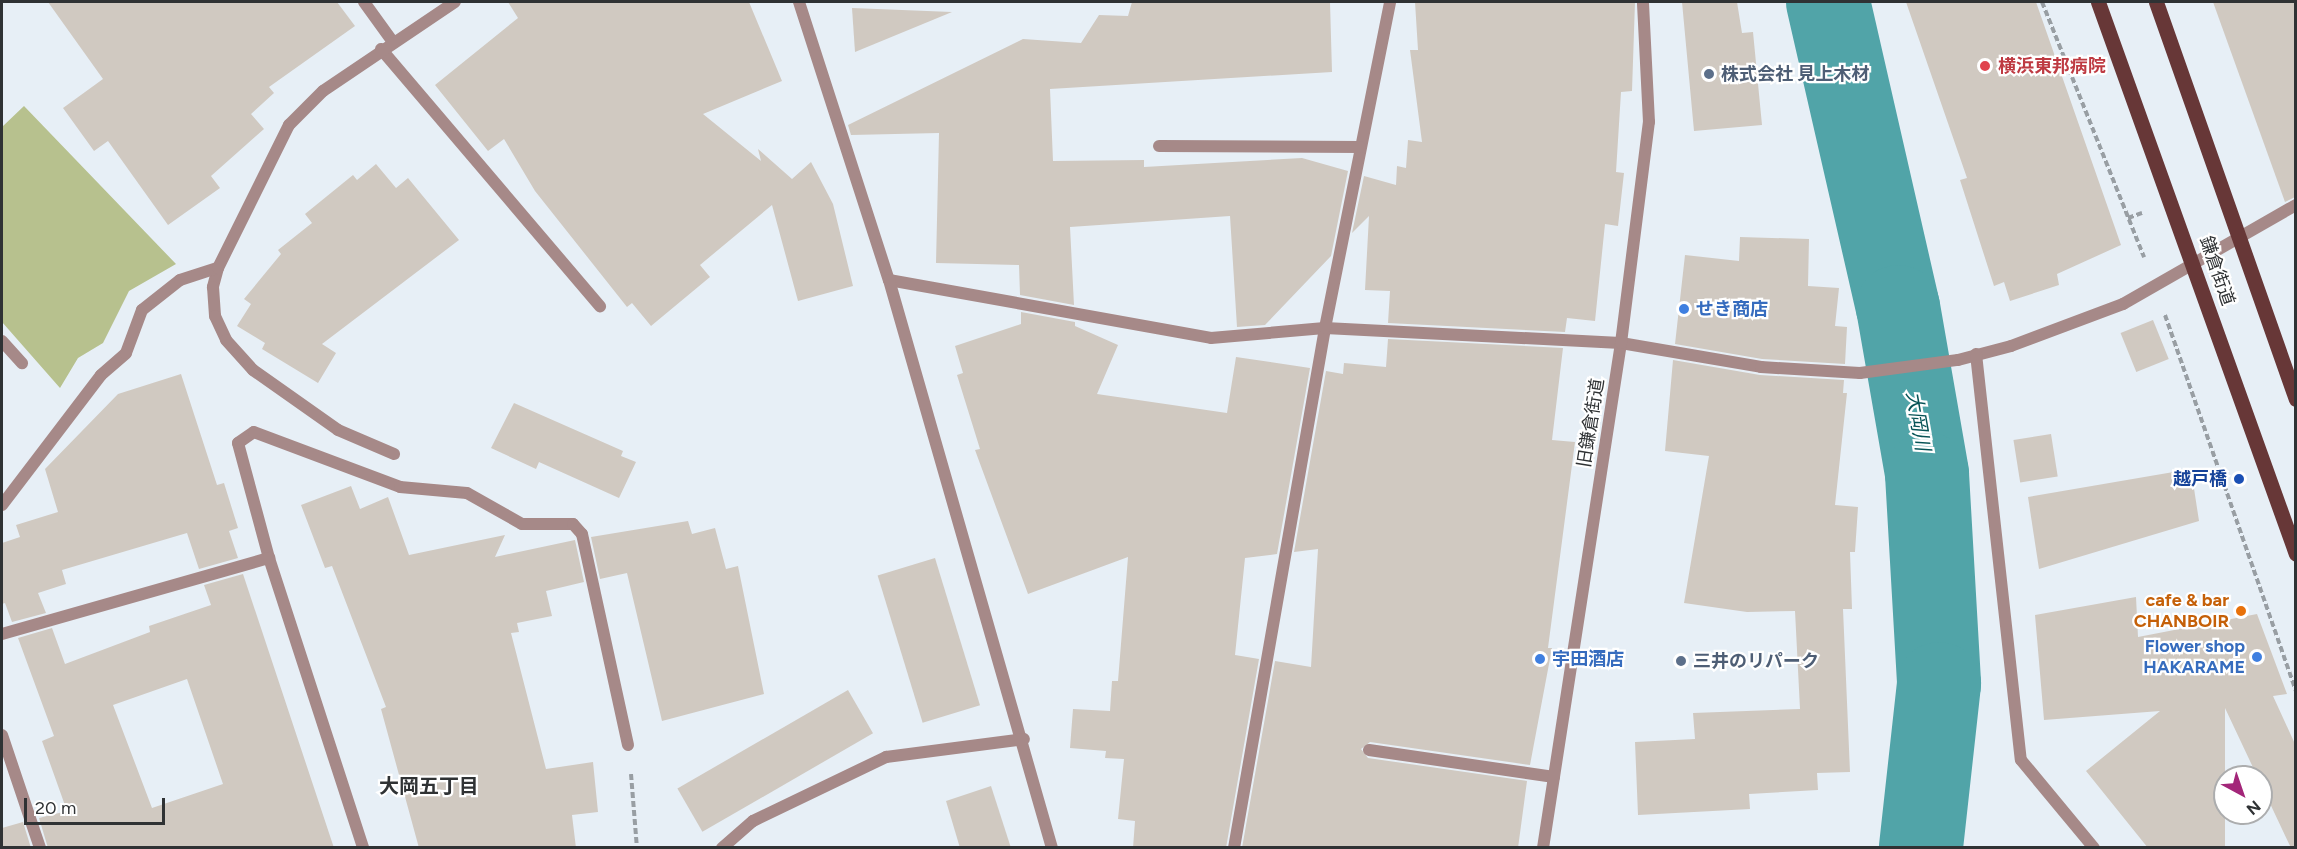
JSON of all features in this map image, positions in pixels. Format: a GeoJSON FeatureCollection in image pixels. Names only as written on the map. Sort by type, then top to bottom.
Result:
{"type":"FeatureCollection","features":[{"type":"Feature","properties":{"kind":"main road","name":"鎌倉街道"},"geometry":{"type":"LineString","coordinates":[[2098,2],[2194,263],[2295,554]]}},
{"type":"Feature","properties":{"kind":"main road","name":"鎌倉街道"},"geometry":{"type":"LineString","coordinates":[[2156,2],[2295,399]]}},
{"type":"Feature","properties":{"kind":"street"},"geometry":{"type":"LineString","coordinates":[[364,2],[393,42]]}},
{"type":"Feature","properties":{"kind":"street"},"geometry":{"type":"LineString","coordinates":[[394,454],[338,430],[253,370],[226,340],[215,316],[213,287],[218,268],[289,125],[323,91],[381,49],[455,2]]}},
{"type":"Feature","properties":{"kind":"street"},"geometry":{"type":"LineString","coordinates":[[799,2],[889,280],[1024,739],[1052,848]]}},
{"type":"Feature","properties":{"kind":"street"},"geometry":{"type":"LineString","coordinates":[[1234,848],[1325,328],[1390,2]]}},
{"type":"Feature","properties":{"kind":"street","name":"旧鎌倉街道"},"geometry":{"type":"LineString","coordinates":[[1543,848],[1621,343],[1649,122],[1643,2]]}},
{"type":"Feature","properties":{"kind":"street"},"geometry":{"type":"LineString","coordinates":[[381,49],[600,306]]}},
{"type":"Feature","properties":{"kind":"street"},"geometry":{"type":"LineString","coordinates":[[1159,146],[1360,147]]}},
{"type":"Feature","properties":{"kind":"street"},"geometry":{"type":"LineString","coordinates":[[889,280],[1211,338],[1325,328],[1621,343],[1761,368],[1860,373],[1958,360],[2072,326],[2156,287],[2295,205]]}},
{"type":"Feature","properties":{"kind":"street"},"geometry":{"type":"LineString","coordinates":[[2,505],[101,375],[126,353],[142,310],[180,280],[218,268]]}},
{"type":"Feature","properties":{"kind":"street"},"geometry":{"type":"LineString","coordinates":[[2,341],[22,363]]}},
{"type":"Feature","properties":{"kind":"street"},"geometry":{"type":"LineString","coordinates":[[1976,354],[2021,760],[2094,848]]}},
{"type":"Feature","properties":{"kind":"street"},"geometry":{"type":"LineString","coordinates":[[363,848],[269,558],[238,442],[254,432],[400,487],[467,493],[522,524],[573,524],[582,534],[628,745]]}},
{"type":"Feature","properties":{"kind":"street"},"geometry":{"type":"LineString","coordinates":[[2,633],[269,558]]}},
{"type":"Feature","properties":{"kind":"street"},"geometry":{"type":"LineString","coordinates":[[2,735],[40,848]]}},
{"type":"Feature","properties":{"kind":"street"},"geometry":{"type":"LineString","coordinates":[[722,848],[753,821],[886,758],[1024,739]]}},
{"type":"Feature","properties":{"kind":"street"},"geometry":{"type":"LineString","coordinates":[[1369,750],[1554,777]]}},
{"type":"Feature","properties":{"kind":"path"},"geometry":{"type":"LineString","coordinates":[[2042,2],[2156,287],[2295,692]]}},
{"type":"Feature","properties":{"kind":"path"},"geometry":{"type":"LineString","coordinates":[[628,745],[637,848]]}},
{"type":"Feature","properties":{"kind":"green space"},"geometry":{"type":"Polygon","coordinates":[[[24,106],[176,264],[129,291],[103,343],[78,358],[60,388],[2,322],[2,127],[24,106]]]}},
{"type":"Feature","properties":{"kind":"building"},"geometry":{"type":"Polygon","coordinates":[[[48,2],[337,2],[355,26],[269,87],[274,93],[251,114],[264,129],[211,176],[220,188],[168,225],[108,141],[94,151],[63,108],[103,79],[48,2]]]}},
{"type":"Feature","properties":{"kind":"building"},"geometry":{"type":"Polygon","coordinates":[[[508,2],[749,2],[782,81],[703,114],[761,161],[758,149],[792,179],[811,162],[833,204],[853,286],[798,301],[772,205],[700,265],[710,277],[651,326],[632,303],[627,307],[535,191],[504,139],[488,151],[435,85],[518,18],[508,2]]]}},
{"type":"Feature","properties":{"kind":"building"},"geometry":{"type":"Polygon","coordinates":[[[1132,2],[1330,2],[1332,72],[1050,89],[1053,161],[1144,160],[1144,167],[1302,158],[1348,171],[1331,256],[1265,325],[1237,327],[1230,216],[1070,227],[1074,305],[1020,295],[1019,265],[936,263],[939,133],[851,135],[848,125],[1023,39],[1081,43],[1099,15],[1128,16],[1132,2]]]}},
{"type":"Feature","properties":{"kind":"building"},"geometry":{"type":"Polygon","coordinates":[[[1415,2],[1635,2],[1632,91],[1621,92],[1616,172],[1624,173],[1618,226],[1605,224],[1595,321],[1567,318],[1565,332],[1388,323],[1390,291],[1365,290],[1369,216],[1352,233],[1364,176],[1396,185],[1397,166],[1406,168],[1408,140],[1422,142],[1410,50],[1418,50],[1415,2]]]}},
{"type":"Feature","properties":{"kind":"building"},"geometry":{"type":"Polygon","coordinates":[[[1682,2],[1737,2],[1742,33],[1753,32],[1762,125],[1694,131],[1682,2]]]}},
{"type":"Feature","properties":{"kind":"building"},"geometry":{"type":"Polygon","coordinates":[[[1906,2],[2036,2],[2121,245],[2057,274],[2059,285],[2010,301],[2004,282],[1994,286],[1960,180],[1967,178],[1906,2]]]}},
{"type":"Feature","properties":{"kind":"building"},"geometry":{"type":"Polygon","coordinates":[[[2213,2],[2295,2],[2295,197],[2285,202],[2213,2]]]}},
{"type":"Feature","properties":{"kind":"building"},"geometry":{"type":"Polygon","coordinates":[[[852,8],[952,12],[855,52],[852,8]]]}},
{"type":"Feature","properties":{"kind":"building"},"geometry":{"type":"Polygon","coordinates":[[[376,164],[396,188],[408,178],[459,240],[322,344],[336,353],[318,383],[262,349],[265,343],[237,326],[251,304],[244,299],[281,254],[278,250],[312,223],[305,214],[353,175],[357,180],[376,164]]]}},
{"type":"Feature","properties":{"kind":"building"},"geometry":{"type":"Polygon","coordinates":[[[1740,237],[1809,239],[1808,286],[1839,288],[1835,326],[1847,327],[1845,364],[1762,359],[1675,344],[1685,255],[1739,261],[1740,237]]]}},
{"type":"Feature","properties":{"kind":"building"},"geometry":{"type":"Polygon","coordinates":[[[1021,312],[1075,322],[1075,326],[1118,345],[1097,394],[1227,413],[1236,357],[1310,368],[1277,554],[1245,558],[1235,655],[1259,659],[1226,848],[1133,848],[1135,821],[1118,819],[1124,759],[1105,758],[1106,751],[1070,748],[1073,709],[1110,711],[1112,681],[1118,681],[1128,557],[1028,594],[975,450],[980,449],[957,375],[963,373],[955,346],[1021,324],[1021,312]]]}},
{"type":"Feature","properties":{"kind":"building"},"geometry":{"type":"Polygon","coordinates":[[[2153,320],[2169,359],[2136,372],[2121,333],[2153,320]]]}},
{"type":"Feature","properties":{"kind":"building"},"geometry":{"type":"Polygon","coordinates":[[[1388,339],[1563,348],[1552,440],[1575,442],[1548,648],[1552,648],[1530,765],[1370,742],[1361,749],[1368,758],[1527,781],[1518,848],[1242,848],[1275,661],[1311,667],[1318,549],[1294,552],[1326,371],[1343,374],[1344,363],[1386,367],[1388,339]]]}},
{"type":"Feature","properties":{"kind":"building"},"geometry":{"type":"Polygon","coordinates":[[[1673,360],[1760,375],[1844,380],[1843,393],[1847,393],[1835,505],[1858,507],[1855,552],[1850,552],[1852,609],[1843,609],[1850,772],[1817,773],[1818,790],[1749,794],[1750,809],[1638,815],[1635,742],[1695,739],[1693,713],[1800,709],[1795,611],[1747,612],[1684,603],[1709,456],[1665,451],[1673,360]]]}},
{"type":"Feature","properties":{"kind":"building"},"geometry":{"type":"Polygon","coordinates":[[[181,374],[217,485],[224,483],[238,528],[229,531],[238,558],[199,569],[187,533],[62,570],[66,584],[38,593],[46,613],[12,622],[5,603],[2,604],[2,543],[20,537],[16,525],[58,512],[45,469],[118,394],[181,374]]]}},
{"type":"Feature","properties":{"kind":"building"},"geometry":{"type":"Polygon","coordinates":[[[514,403],[623,451],[621,456],[636,462],[619,498],[539,462],[536,469],[491,448],[514,403]]]}},
{"type":"Feature","properties":{"kind":"building"},"geometry":{"type":"Polygon","coordinates":[[[2051,434],[2058,476],[2020,482],[2013,440],[2051,434]]]}},
{"type":"Feature","properties":{"kind":"building"},"geometry":{"type":"Polygon","coordinates":[[[2191,469],[2199,521],[2039,569],[2028,497],[2191,469]]]}},
{"type":"Feature","properties":{"kind":"building"},"geometry":{"type":"Polygon","coordinates":[[[351,486],[360,509],[388,497],[409,555],[505,535],[495,557],[575,540],[584,582],[546,591],[552,616],[517,623],[519,632],[511,633],[546,769],[593,762],[598,812],[572,815],[576,848],[419,848],[381,709],[386,707],[332,566],[325,568],[301,505],[351,486]]]}},
{"type":"Feature","properties":{"kind":"building"},"geometry":{"type":"Polygon","coordinates":[[[688,521],[692,534],[715,528],[726,569],[738,566],[764,694],[662,721],[627,573],[600,579],[591,537],[688,521]]]}},
{"type":"Feature","properties":{"kind":"building"},"geometry":{"type":"Polygon","coordinates":[[[935,558],[980,705],[923,723],[878,576],[935,558]]]}},
{"type":"Feature","properties":{"kind":"building"},"geometry":{"type":"Polygon","coordinates":[[[243,574],[334,848],[48,848],[39,818],[67,811],[42,741],[54,736],[18,638],[52,628],[65,664],[150,632],[149,626],[211,605],[204,585],[243,574]],[[187,679],[113,705],[152,808],[223,784],[187,679]]]}},
{"type":"Feature","properties":{"kind":"building"},"geometry":{"type":"Polygon","coordinates":[[[2136,597],[2138,637],[2257,614],[2287,694],[2273,696],[2295,744],[2295,848],[2291,848],[2273,810],[2273,765],[2252,765],[2225,708],[2225,765],[2213,765],[2213,825],[2225,825],[2225,848],[2148,848],[2086,771],[2160,711],[2044,720],[2035,615],[2136,597]]]}},
{"type":"Feature","properties":{"kind":"building"},"geometry":{"type":"Polygon","coordinates":[[[848,690],[873,733],[702,832],[677,788],[848,690]]]}},
{"type":"Feature","properties":{"kind":"building"},"geometry":{"type":"Polygon","coordinates":[[[991,786],[1011,848],[960,848],[946,801],[991,786]]]}},
{"type":"Feature","properties":{"kind":"building"},"geometry":{"type":"Polygon","coordinates":[[[23,822],[31,848],[2,848],[2,828],[23,822]]]}},
{"type":"Feature","properties":{"kind":"waterway","name":"大岡川"},"geometry":{"type":"LineString","coordinates":[[1828,2],[1898,307],[1927,474],[1939,684],[1921,848]]}},
{"type":"Feature","properties":{"kind":"place","name":"横浜東邦病院"},"geometry":{"type":"Point","coordinates":[1985,66]}},
{"type":"Feature","properties":{"kind":"place","name":"株式会社 見上木材"},"geometry":{"type":"Point","coordinates":[1709,74]}},
{"type":"Feature","properties":{"kind":"place","name":"せき商店"},"geometry":{"type":"Point","coordinates":[1684,309]}},
{"type":"Feature","properties":{"kind":"place","name":"越戸橋"},"geometry":{"type":"Point","coordinates":[2239,479]}},
{"type":"Feature","properties":{"kind":"place","name":"cafe & bar CHANBOIR"},"geometry":{"type":"Point","coordinates":[2241,611]}},
{"type":"Feature","properties":{"kind":"place","name":"Flower shop HAKARAME"},"geometry":{"type":"Point","coordinates":[2257,657]}},
{"type":"Feature","properties":{"kind":"place","name":"宇田酒店"},"geometry":{"type":"Point","coordinates":[1540,659]}},
{"type":"Feature","properties":{"kind":"place","name":"三井のリパーク"},"geometry":{"type":"Point","coordinates":[1681,661]}},
{"type":"Feature","properties":{"kind":"district","name":"大岡五丁目"},"geometry":{"type":"Point","coordinates":[429,786]}}]}
